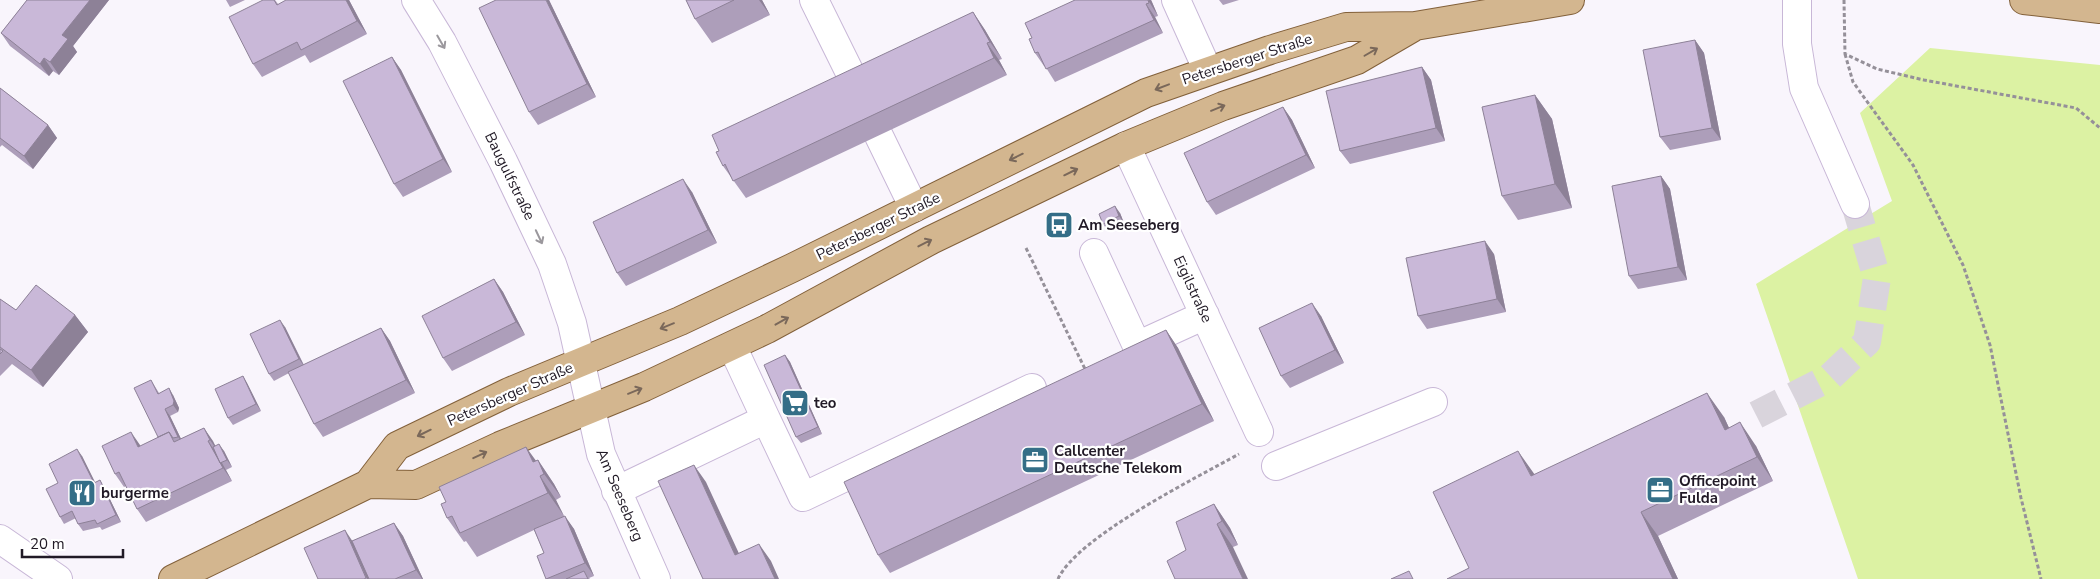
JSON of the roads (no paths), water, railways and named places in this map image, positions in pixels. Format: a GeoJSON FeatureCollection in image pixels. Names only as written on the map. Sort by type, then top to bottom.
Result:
{"type":"FeatureCollection","features":[{"type":"Feature","properties":{"kind":"main road","name":"Petersberger Straße"},"geometry":{"type":"LineString","coordinates":[[173,579],[368,484],[397,446],[509,392],[680,321],[1146,93],[1346,27],[1415,26],[1570,0]]}},
{"type":"Feature","properties":{"kind":"main road"},"geometry":{"type":"LineString","coordinates":[[2024,0],[2100,9]]}},
{"type":"Feature","properties":{"kind":"main road","name":"Petersberger Straße"},"geometry":{"type":"LineString","coordinates":[[368,484],[416,485],[500,446],[644,387],[732,346],[923,244],[1126,146],[1223,106],[1357,60],[1415,26]]}},
{"type":"Feature","properties":{"kind":"street","name":"Baugulfstraße"},"geometry":{"type":"LineString","coordinates":[[416,0],[442,42],[503,161],[552,264],[572,323],[590,409]]}},
{"type":"Feature","properties":{"kind":"street"},"geometry":{"type":"LineString","coordinates":[[814,0],[858,89]]}},
{"type":"Feature","properties":{"kind":"street"},"geometry":{"type":"LineString","coordinates":[[1797,0],[1797,44],[1804,88],[1855,204]]}},
{"type":"Feature","properties":{"kind":"street"},"geometry":{"type":"LineString","coordinates":[[1177,3],[1208,71]]}},
{"type":"Feature","properties":{"kind":"street"},"geometry":{"type":"LineString","coordinates":[[879,136],[914,208]]}},
{"type":"Feature","properties":{"kind":"street","name":"Eigilstraße"},"geometry":{"type":"LineString","coordinates":[[1126,146],[1259,432]]}},
{"type":"Feature","properties":{"kind":"street"},"geometry":{"type":"LineString","coordinates":[[1094,253],[1138,346],[1205,315]]}},
{"type":"Feature","properties":{"kind":"street"},"geometry":{"type":"LineString","coordinates":[[732,346],[803,497],[1032,388]]}},
{"type":"Feature","properties":{"kind":"street"},"geometry":{"type":"LineString","coordinates":[[1276,466],[1433,402]]}},
{"type":"Feature","properties":{"kind":"street","name":"Am Seeseberg"},"geometry":{"type":"LineString","coordinates":[[590,409],[601,454],[656,579]]}},
{"type":"Feature","properties":{"kind":"street"},"geometry":{"type":"LineString","coordinates":[[616,491],[766,419]]}},
{"type":"Feature","properties":{"kind":"street"},"geometry":{"type":"LineString","coordinates":[[0,539],[58,579]]}},
{"type":"Feature","properties":{"kind":"tunnel"},"geometry":{"type":"LineString","coordinates":[[1756,415],[1829,378],[1867,342],[1877,278],[1855,204]]}},
{"type":"Feature","properties":{"kind":"place","name":"Am Seeseberg"},"geometry":{"type":"Point","coordinates":[1059,225]}},
{"type":"Feature","properties":{"kind":"place","name":"teo"},"geometry":{"type":"Point","coordinates":[795,403]}},
{"type":"Feature","properties":{"kind":"place","name":"Callcenter Deutsche Telekom"},"geometry":{"type":"Point","coordinates":[1035,460]}},
{"type":"Feature","properties":{"kind":"place","name":"Officepoint Fulda"},"geometry":{"type":"Point","coordinates":[1660,490]}},
{"type":"Feature","properties":{"kind":"place","name":"burgerme"},"geometry":{"type":"Point","coordinates":[82,493]}}]}
